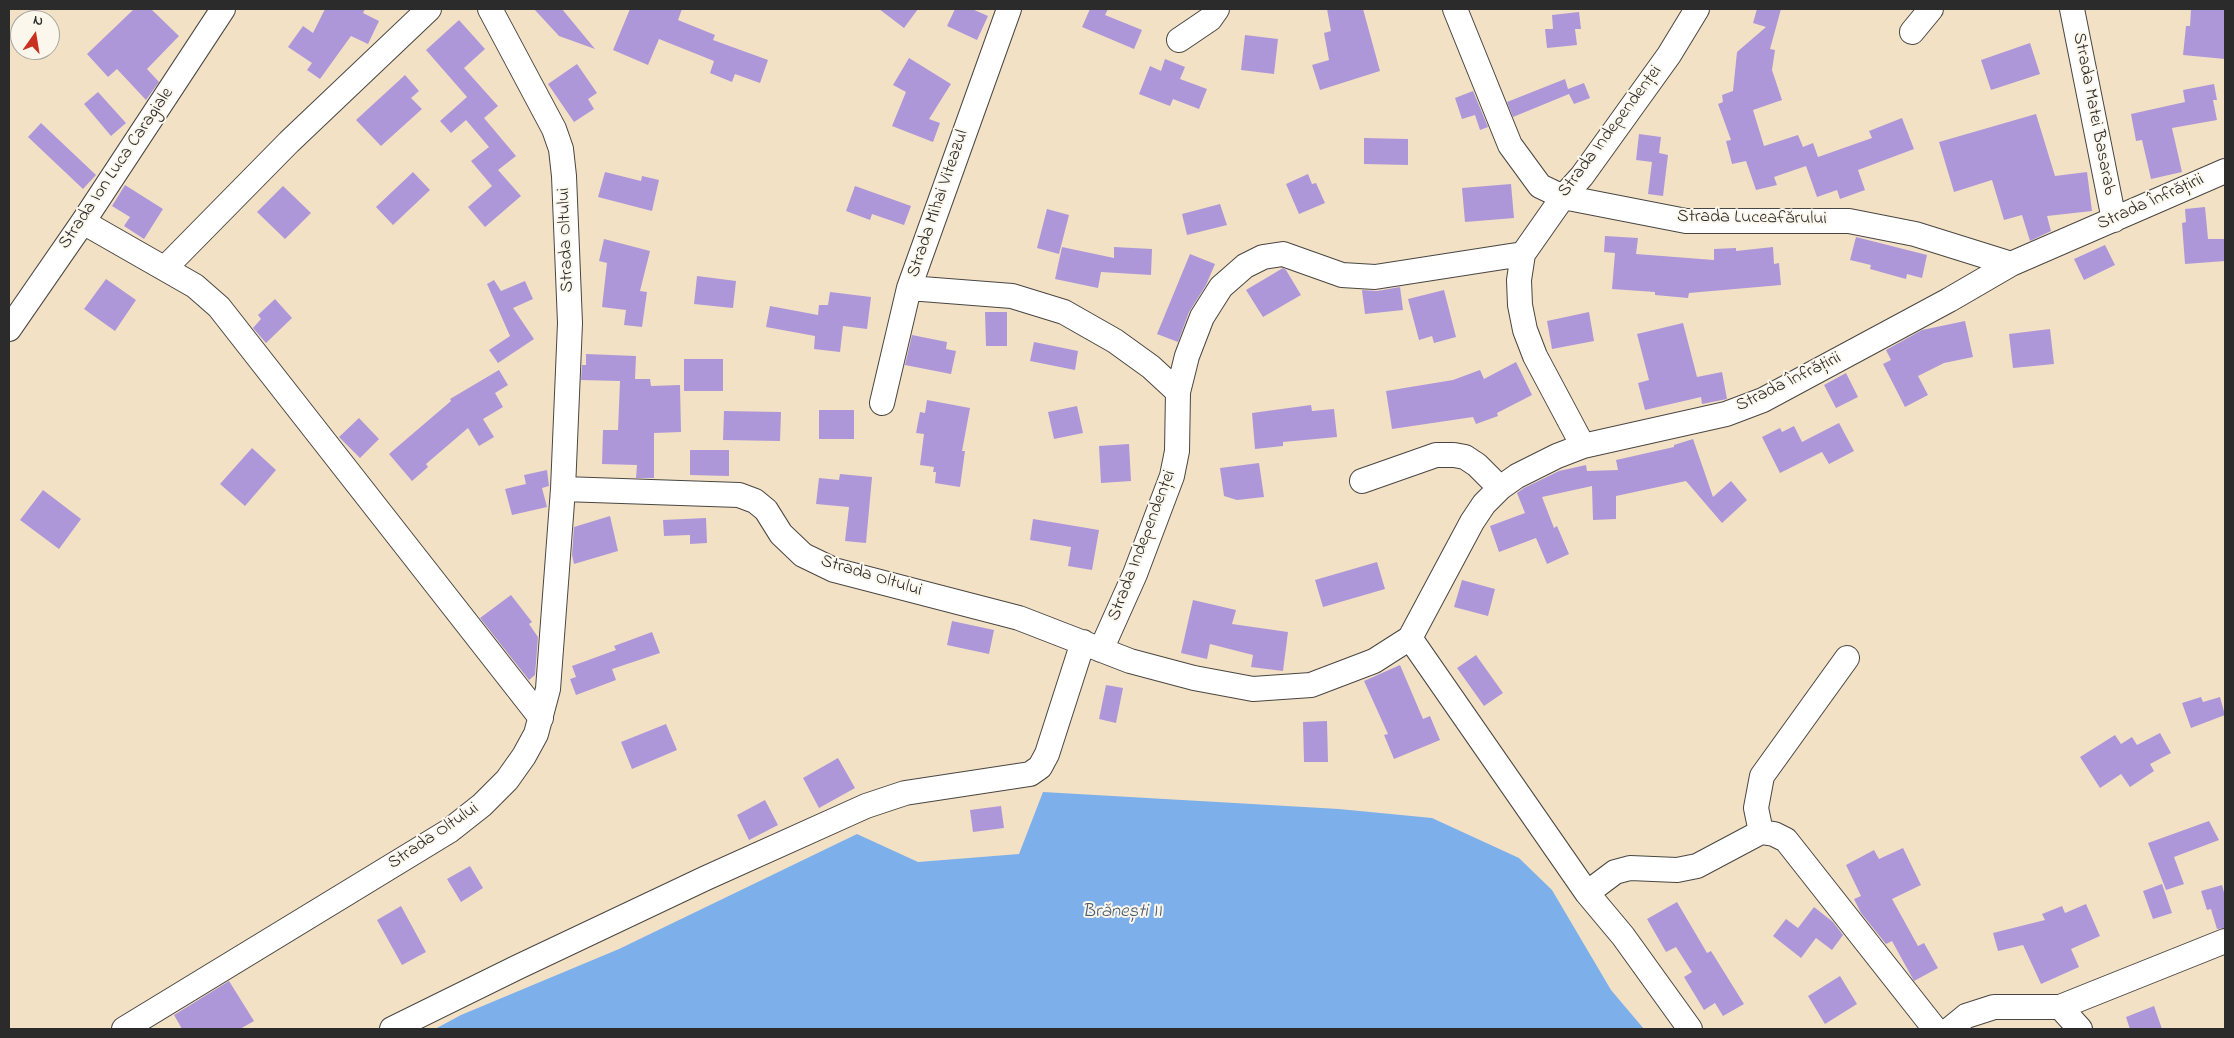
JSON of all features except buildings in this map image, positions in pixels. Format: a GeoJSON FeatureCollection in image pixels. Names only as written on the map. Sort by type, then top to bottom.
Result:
{"type":"FeatureCollection","features":[{"type":"Feature","properties":{"kind":"street","name":"Strada Ion Luca Caragiale"},"geometry":{"type":"LineString","coordinates":[[9,329],[223,9]]}},
{"type":"Feature","properties":{"kind":"street"},"geometry":{"type":"LineString","coordinates":[[165,268],[289,142],[430,9]]}},
{"type":"Feature","properties":{"kind":"street","name":"Strada Oltului"},"geometry":{"type":"LineString","coordinates":[[124,1029],[449,831],[482,805],[507,780],[524,756],[536,734],[548,688],[562,488],[570,323],[564,176],[561,149],[554,130],[490,9]]}},
{"type":"Feature","properties":{"kind":"street","name":"Strada Mihai Viteazul"},"geometry":{"type":"LineString","coordinates":[[882,403],[909,288],[1009,9]]}},
{"type":"Feature","properties":{"kind":"street"},"geometry":{"type":"LineString","coordinates":[[1179,40],[1210,19],[1217,9]]}},
{"type":"Feature","properties":{"kind":"street","name":"Strada Independenței"},"geometry":{"type":"LineString","coordinates":[[1583,446],[1535,356],[1525,330],[1520,288],[1523,254],[1562,196],[1582,176],[1669,55],[1697,9]]}},
{"type":"Feature","properties":{"kind":"street"},"geometry":{"type":"LineString","coordinates":[[1912,32],[1931,9]]}},
{"type":"Feature","properties":{"kind":"street","name":"Strada Matei Basarab"},"geometry":{"type":"LineString","coordinates":[[2072,9],[2114,220]]}},
{"type":"Feature","properties":{"kind":"street","name":"Strada Luceafărului"},"geometry":{"type":"LineString","coordinates":[[1461,10],[1510,145],[1540,186],[1562,196],[1686,221],[1849,221],[1915,234],[2011,264]]}},
{"type":"Feature","properties":{"kind":"street","name":"Strada Înfrățirii"},"geometry":{"type":"LineString","coordinates":[[1410,638],[1472,522],[1484,504],[1500,488],[1517,476],[1557,456],[1583,446],[1707,419],[1763,400],[1949,300],[2011,264],[2225,171]]}},
{"type":"Feature","properties":{"kind":"street"},"geometry":{"type":"LineString","coordinates":[[82,222],[195,286],[219,307],[541,718]]}},
{"type":"Feature","properties":{"kind":"street","name":"Strada Independenței"},"geometry":{"type":"LineString","coordinates":[[1092,646],[1135,574],[1172,476],[1177,451],[1178,392],[1194,338],[1212,300],[1221,287],[1245,266],[1263,257],[1283,254],[1342,275],[1375,277],[1523,254]]}},
{"type":"Feature","properties":{"kind":"street"},"geometry":{"type":"LineString","coordinates":[[909,288],[1012,296],[1064,312],[1115,341],[1151,367],[1178,392]]}},
{"type":"Feature","properties":{"kind":"street"},"geometry":{"type":"LineString","coordinates":[[1362,481],[1436,456],[1454,455],[1465,457],[1477,465],[1500,488]]}},
{"type":"Feature","properties":{"kind":"street","name":"Strada Oltului"},"geometry":{"type":"LineString","coordinates":[[562,488],[739,495],[755,501],[766,510],[781,534],[803,555],[834,570],[1019,618],[1160,670],[1213,682],[1253,689],[1280,689],[1311,685],[1374,661],[1410,638]]}},
{"type":"Feature","properties":{"kind":"street"},"geometry":{"type":"LineString","coordinates":[[1410,638],[1587,894],[1623,936],[1690,1029]]}},
{"type":"Feature","properties":{"kind":"street"},"geometry":{"type":"LineString","coordinates":[[392,1029],[697,882],[866,806],[905,793],[1030,774],[1040,767],[1047,754],[1092,646]]}},
{"type":"Feature","properties":{"kind":"street"},"geometry":{"type":"LineString","coordinates":[[1761,832],[1756,808],[1762,776],[1847,658]]}},
{"type":"Feature","properties":{"kind":"street"},"geometry":{"type":"LineString","coordinates":[[1587,894],[1615,872],[1630,868],[1677,870],[1697,866],[1761,832],[1774,834],[1786,840],[1935,1029]]}},
{"type":"Feature","properties":{"kind":"street"},"geometry":{"type":"LineString","coordinates":[[1950,1029],[1966,1016],[1994,1006],[2060,1007],[2225,941]]}},
{"type":"Feature","properties":{"kind":"street"},"geometry":{"type":"LineString","coordinates":[[2060,1007],[2080,1029]]}},
{"type":"Feature","properties":{"kind":"water","name":"Brănești II"},"geometry":{"type":"Polygon","coordinates":[[[1043,792],[1339,809],[1432,818],[1519,858],[1552,890],[1611,990],[1644,1029],[435,1029],[461,1015],[619,949],[857,834],[918,862],[1019,854],[1043,792]]]}}]}
